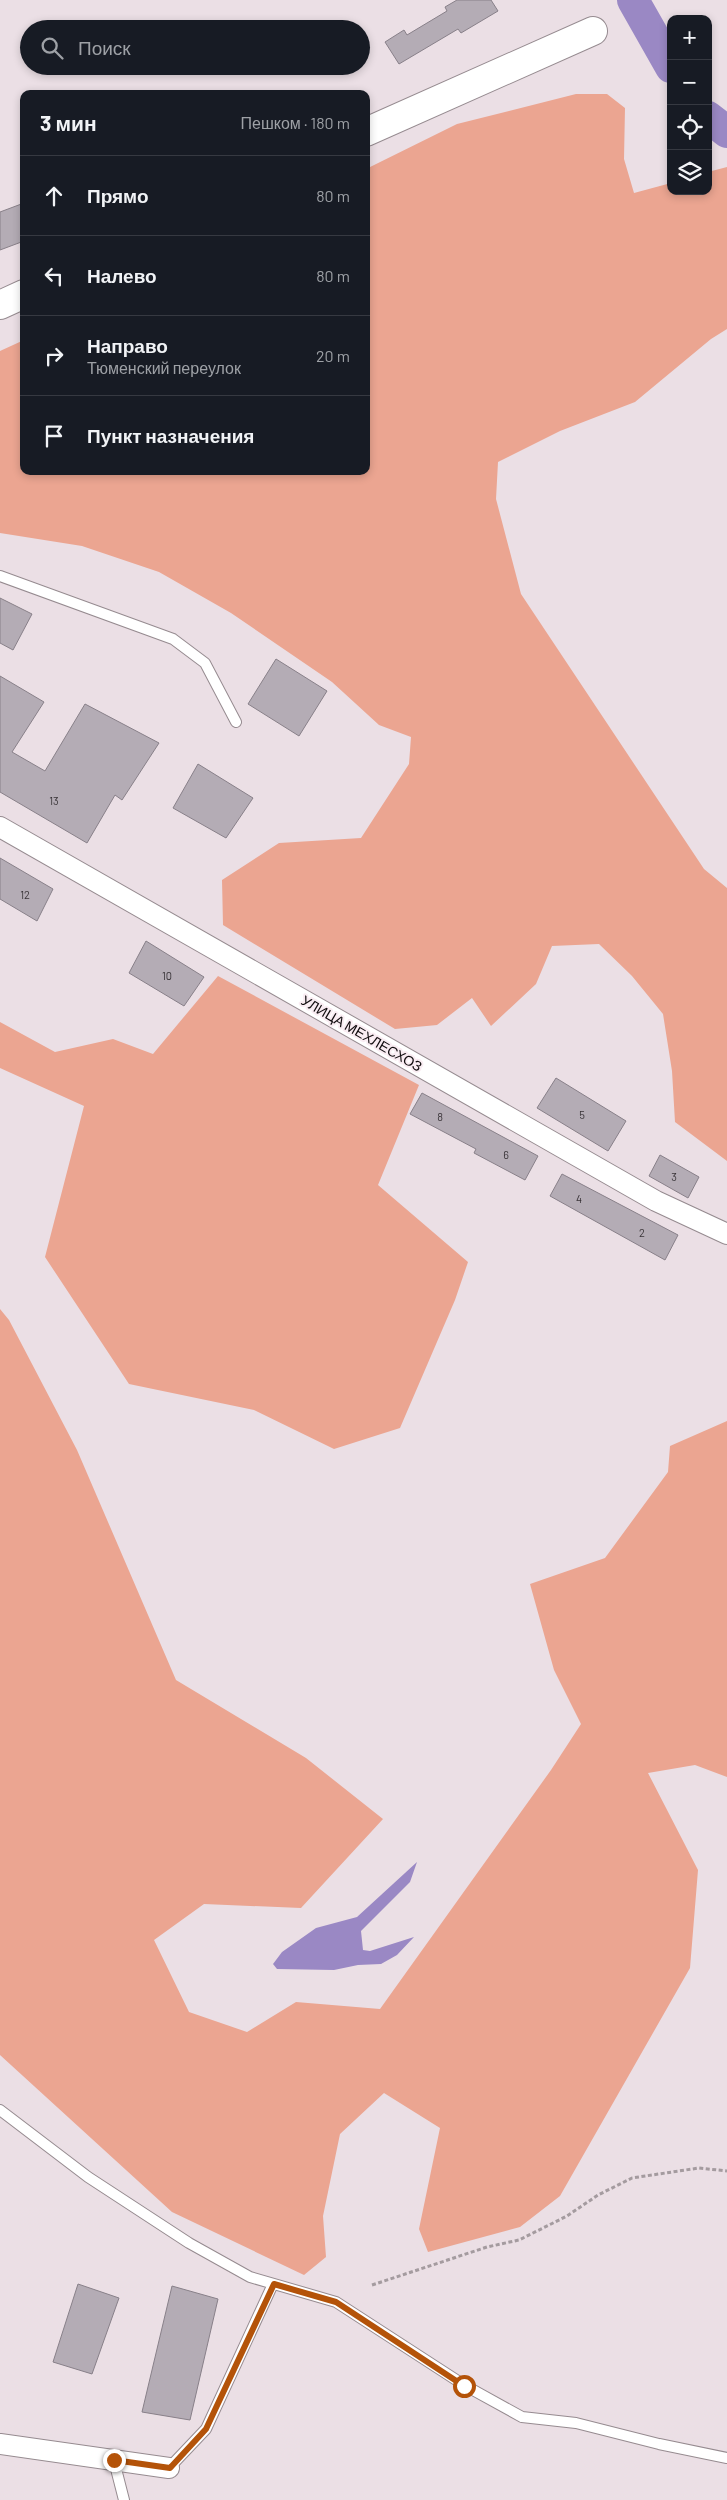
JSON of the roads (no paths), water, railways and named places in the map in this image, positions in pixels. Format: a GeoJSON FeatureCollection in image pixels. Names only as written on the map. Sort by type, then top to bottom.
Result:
{"type":"FeatureCollection","features":[{"type":"Feature","properties":{"kind":"main road"},"geometry":{"type":"LineString","coordinates":[[370,130],[592,31]]}},
{"type":"Feature","properties":{"kind":"main road"},"geometry":{"type":"LineString","coordinates":[[0,305],[20,296]]}},
{"type":"Feature","properties":{"kind":"street","name":"УЛИЦА МЕХЛЕСХОЗ"},"geometry":{"type":"LineString","coordinates":[[0,827],[656,1201],[727,1234]]}},
{"type":"Feature","properties":{"kind":"street"},"geometry":{"type":"LineString","coordinates":[[0,2444],[170,2468]]}},
{"type":"Feature","properties":{"kind":"lane"},"geometry":{"type":"LineString","coordinates":[[0,576],[174,639],[205,663],[236,722]]}},
{"type":"Feature","properties":{"kind":"lane"},"geometry":{"type":"LineString","coordinates":[[0,2110],[88,2177],[189,2243],[250,2277],[336,2302],[464,2386],[522,2417],[576,2423],[659,2444],[727,2458]]}},
{"type":"Feature","properties":{"kind":"lane"},"geometry":{"type":"LineString","coordinates":[[170,2468],[206,2429],[274,2284]]}},
{"type":"Feature","properties":{"kind":"lane"},"geometry":{"type":"LineString","coordinates":[[114,2460],[124,2500]]}},
{"type":"Feature","properties":{"kind":"waterway"},"geometry":{"type":"LineString","coordinates":[[633,0],[667,60]]}},
{"type":"Feature","properties":{"kind":"waterway"},"geometry":{"type":"LineString","coordinates":[[712,120],[727,132]]}}]}
